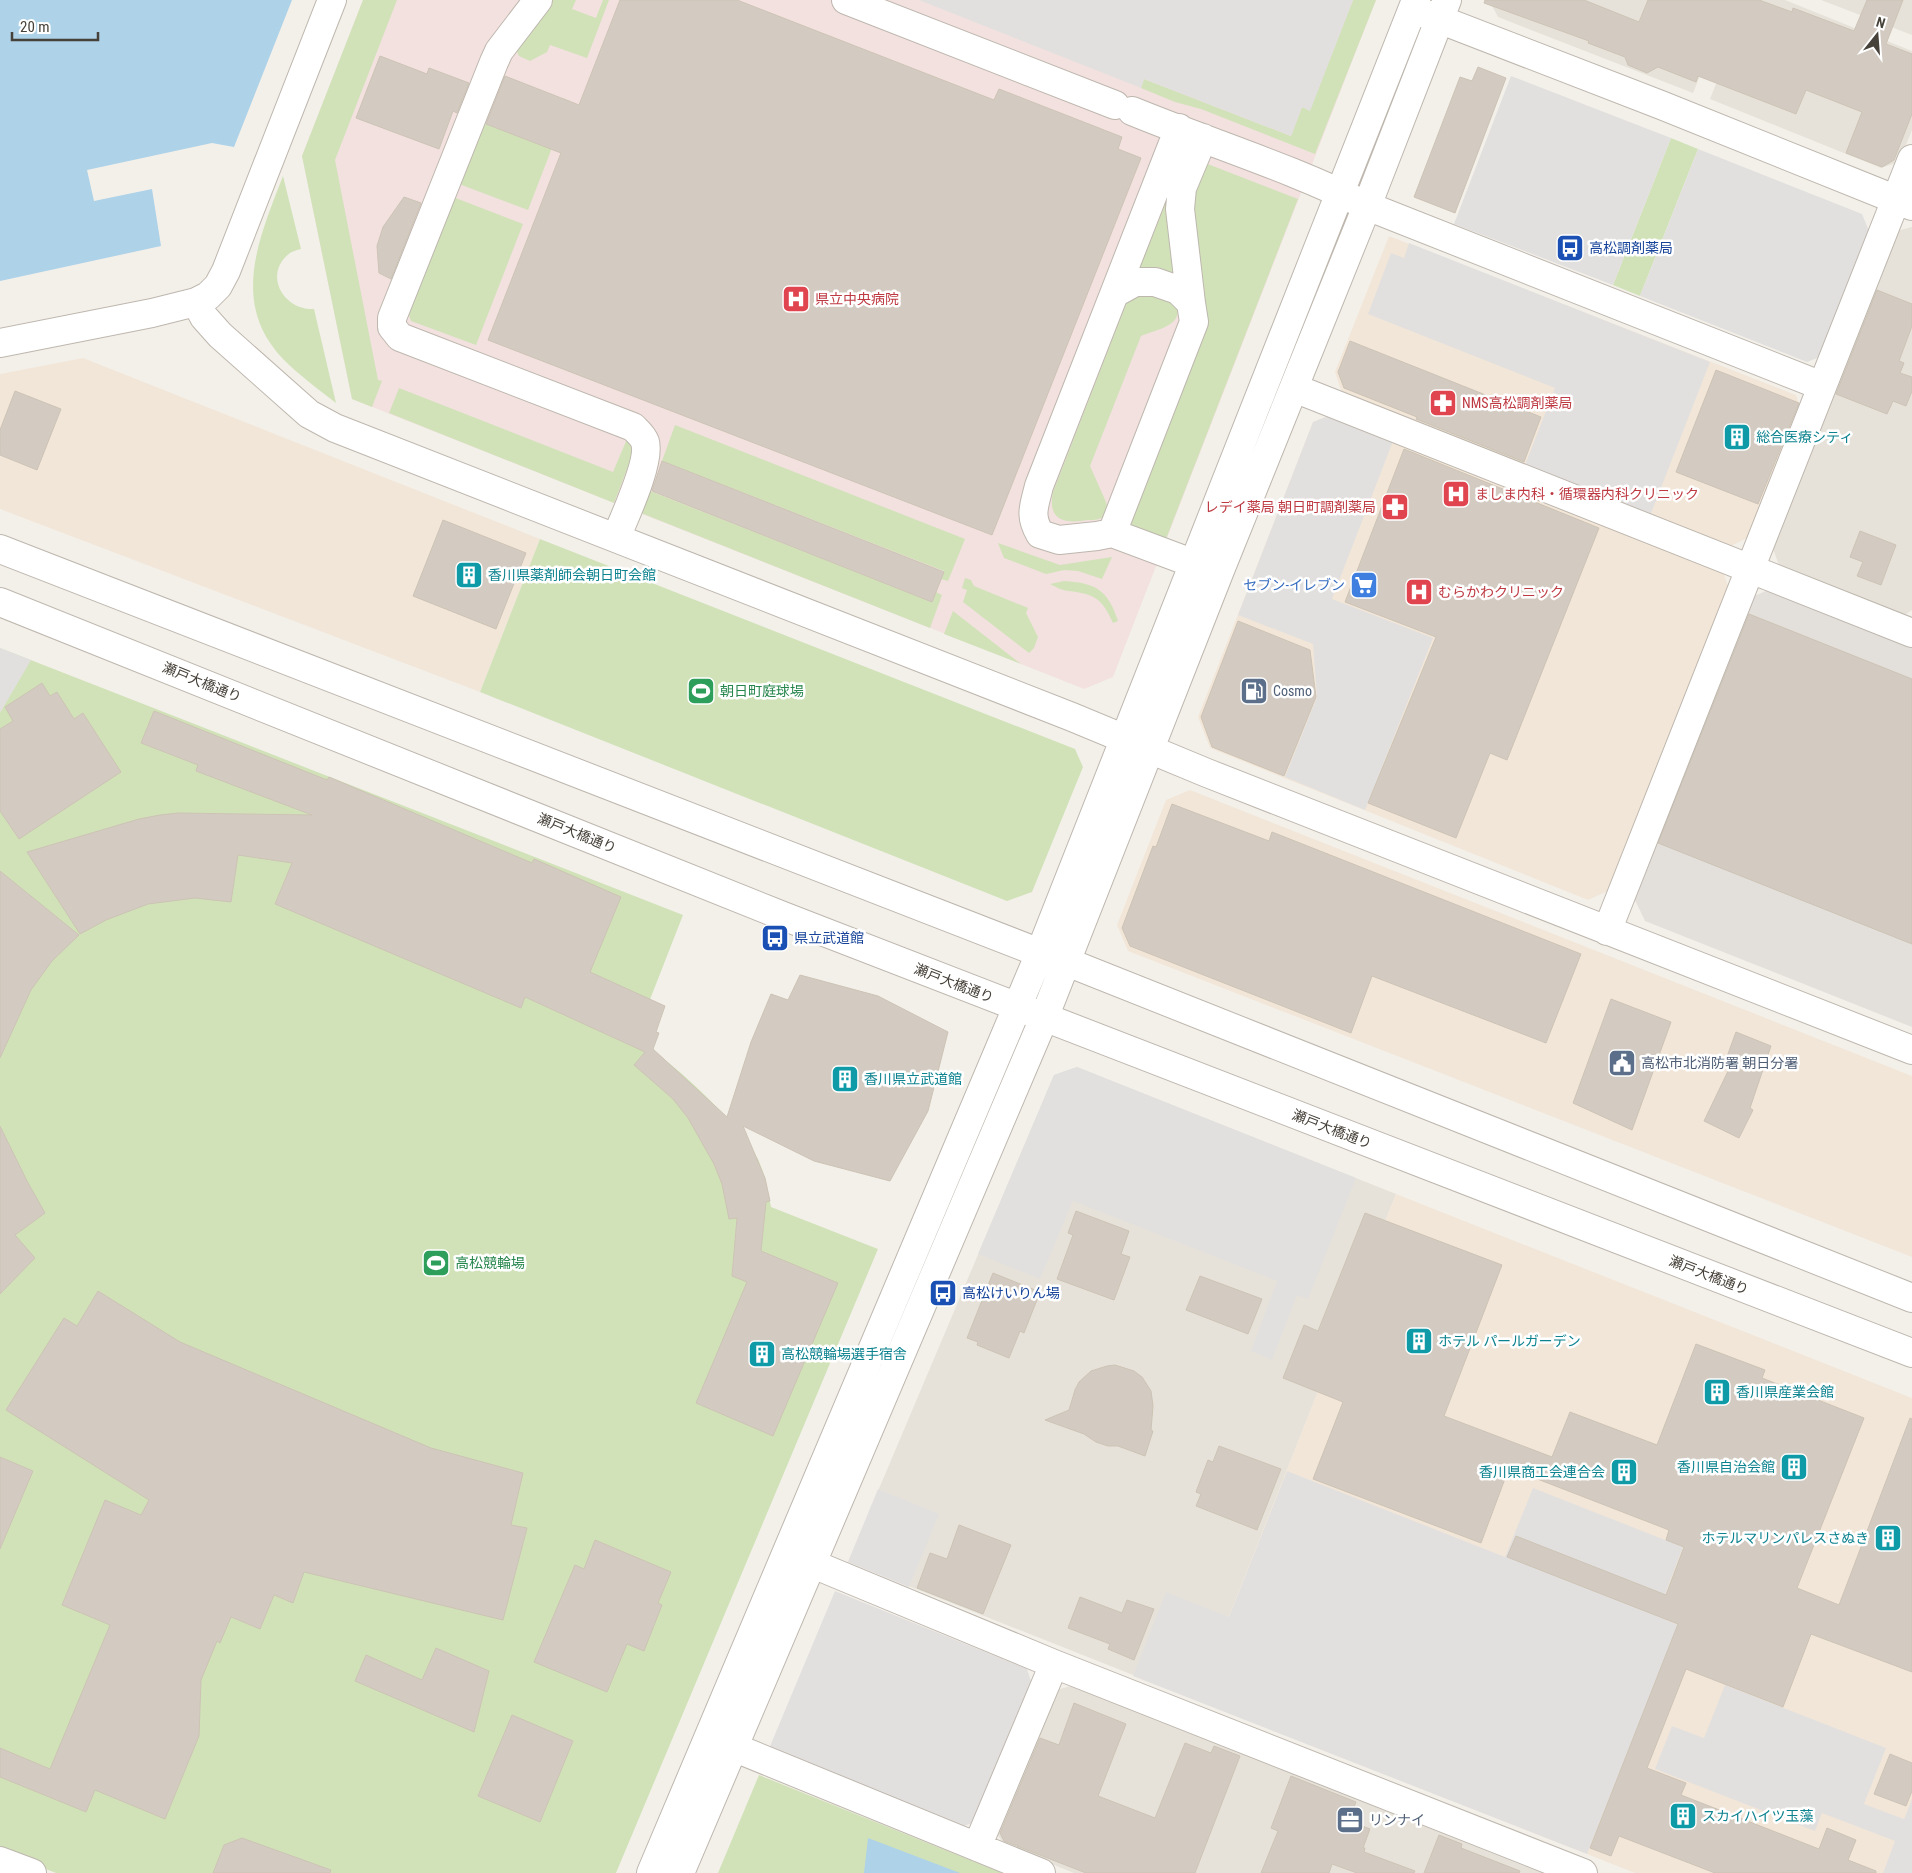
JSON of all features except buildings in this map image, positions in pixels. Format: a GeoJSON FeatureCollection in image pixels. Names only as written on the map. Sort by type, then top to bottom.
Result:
{"type":"FeatureCollection","features":[{"type":"Feature","properties":{"kind":"street"},"geometry":{"type":"LineString","coordinates":[[0,343],[152,313],[196,302],[208,296],[218,286],[226,270],[332,0]]}},
{"type":"Feature","properties":{"kind":"street"},"geometry":{"type":"LineString","coordinates":[[538,0],[499,51],[494,62],[392,318],[392,327],[400,337],[633,427],[645,441],[646,458],[616,538]]}},
{"type":"Feature","properties":{"kind":"street"},"geometry":{"type":"LineString","coordinates":[[846,0],[1162,124],[1191,133],[1340,193],[1367,206],[1822,386]]}},
{"type":"Feature","properties":{"kind":"street"},"geometry":{"type":"LineString","coordinates":[[650,1873],[1040,953],[1414,4],[1444,9],[1669,108],[1904,203]]}},
{"type":"Feature","properties":{"kind":"street"},"geometry":{"type":"LineString","coordinates":[[680,1873],[1067,962],[1219,573],[1444,9]]}},
{"type":"Feature","properties":{"kind":"street"},"geometry":{"type":"LineString","coordinates":[[1191,133],[1115,293],[1039,486],[1034,504],[1033,521],[1040,534],[1059,540],[1112,533],[1219,573]]}},
{"type":"Feature","properties":{"kind":"street"},"geometry":{"type":"LineString","coordinates":[[1112,533],[1194,322],[1180,209],[1191,133]]}},
{"type":"Feature","properties":{"kind":"street"},"geometry":{"type":"LineString","coordinates":[[1607,931],[1822,386],[1904,203],[1912,159]]}},
{"type":"Feature","properties":{"kind":"street"},"geometry":{"type":"LineString","coordinates":[[1115,293],[1136,282],[1155,282],[1178,290],[1191,304]]}},
{"type":"Feature","properties":{"kind":"street"},"geometry":{"type":"LineString","coordinates":[[196,302],[204,316],[220,335],[276,386],[309,414],[344,432],[1912,1050]]}},
{"type":"Feature","properties":{"kind":"street"},"geometry":{"type":"LineString","coordinates":[[1294,388],[1912,633]]}},
{"type":"Feature","properties":{"kind":"street"},"geometry":{"type":"LineString","coordinates":[[0,549],[1067,962],[1912,1298]]}},
{"type":"Feature","properties":{"kind":"street","name":"瀬戸大橋通り"},"geometry":{"type":"LineString","coordinates":[[0,602],[774,912],[1912,1353]]}},
{"type":"Feature","properties":{"kind":"street"},"geometry":{"type":"LineString","coordinates":[[786,1553],[1054,1664],[1583,1873]]}},
{"type":"Feature","properties":{"kind":"street"},"geometry":{"type":"LineString","coordinates":[[977,1847],[1054,1664]]}},
{"type":"Feature","properties":{"kind":"street"},"geometry":{"type":"LineString","coordinates":[[733,1748],[1041,1873]]}},
{"type":"Feature","properties":{"kind":"street"},"geometry":{"type":"LineString","coordinates":[[0,1861],[32,1873]]}},
{"type":"Feature","properties":{"kind":"shaded area","name":"県立中央病院"},"geometry":{"type":"Polygon","coordinates":[[[363,0],[1376,0],[1113,677],[1084,689],[352,399],[302,156],[363,0]]]}},
{"type":"Feature","properties":{"kind":"shaded area"},"geometry":{"type":"Polygon","coordinates":[[[919,0],[1353,0],[1310,111],[1302,107],[1291,136],[1144,79],[1141,88],[919,0]]]}},
{"type":"Feature","properties":{"kind":"shaded area"},"geometry":{"type":"Polygon","coordinates":[[[1489,0],[1731,0],[1693,93],[1498,17],[1489,0]]]}},
{"type":"Feature","properties":{"kind":"shaded area"},"geometry":{"type":"Polygon","coordinates":[[[1749,0],[1785,0],[1912,51],[1912,130],[1899,162],[1881,168],[1710,99],[1749,0]]]}},
{"type":"Feature","properties":{"kind":"shaded area"},"geometry":{"type":"Polygon","coordinates":[[[1821,0],[1912,0],[1912,35],[1821,0]]]}},
{"type":"Feature","properties":{"kind":"shaded area"},"geometry":{"type":"Polygon","coordinates":[[[1511,76],[1671,138],[1613,285],[1454,224],[1511,76]]]}},
{"type":"Feature","properties":{"kind":"shaded area"},"geometry":{"type":"Polygon","coordinates":[[[1698,149],[1862,214],[1869,231],[1822,356],[1807,362],[1640,296],[1698,149]]]}},
{"type":"Feature","properties":{"kind":"shaded area"},"geometry":{"type":"Polygon","coordinates":[[[1912,227],[1912,610],[1902,617],[1780,568],[1772,546],[1881,235],[1912,227]]]}},
{"type":"Feature","properties":{"kind":"shaded area"},"geometry":{"type":"Polygon","coordinates":[[[1389,236],[1796,395],[1801,410],[1751,536],[1729,547],[1342,393],[1335,372],[1389,236]]]}},
{"type":"Feature","properties":{"kind":"shaded area"},"geometry":{"type":"Polygon","coordinates":[[[1409,243],[1710,362],[1650,516],[1525,465],[1555,388],[1368,314],[1391,253],[1404,258],[1409,243]]]}},
{"type":"Feature","properties":{"kind":"shaded area"},"geometry":{"type":"Polygon","coordinates":[[[83,358],[540,539],[480,692],[0,509],[0,374],[83,358]]]}},
{"type":"Feature","properties":{"kind":"shaded area"},"geometry":{"type":"Polygon","coordinates":[[[1336,413],[1721,566],[1729,589],[1610,890],[1588,900],[1210,748],[1198,717],[1313,422],[1336,413]]]}},
{"type":"Feature","properties":{"kind":"shaded area"},"geometry":{"type":"Polygon","coordinates":[[[1336,413],[1395,436],[1332,599],[1433,638],[1365,810],[1285,777],[1317,697],[1313,644],[1238,615],[1313,422],[1336,413]]]}},
{"type":"Feature","properties":{"kind":"shaded area"},"geometry":{"type":"Polygon","coordinates":[[[1775,587],[1912,641],[1912,1027],[1645,921],[1633,896],[1752,597],[1775,587]]]}},
{"type":"Feature","properties":{"kind":"shaded area"},"geometry":{"type":"Polygon","coordinates":[[[0,648],[31,660],[0,713],[0,648]]]}},
{"type":"Feature","properties":{"kind":"shaded area"},"geometry":{"type":"Polygon","coordinates":[[[1190,790],[1912,1076],[1912,1257],[1128,951],[1117,925],[1166,800],[1190,790]]]}},
{"type":"Feature","properties":{"kind":"shaded area"},"geometry":{"type":"Polygon","coordinates":[[[1077,1067],[1396,1194],[1196,1700],[848,1562],[1054,1075],[1077,1067]]]}},
{"type":"Feature","properties":{"kind":"shaded area"},"geometry":{"type":"Polygon","coordinates":[[[1077,1067],[1356,1178],[1308,1299],[1297,1295],[1272,1360],[1251,1351],[1277,1281],[1073,1201],[1040,1279],[978,1254],[1054,1075],[1077,1067]]]}},
{"type":"Feature","properties":{"kind":"shaded area"},"geometry":{"type":"Polygon","coordinates":[[[1396,1194],[1912,1398],[1912,1873],[1635,1873],[1196,1700],[1396,1194]]]}},
{"type":"Feature","properties":{"kind":"shaded area"},"geometry":{"type":"Polygon","coordinates":[[[1287,1471],[1505,1557],[1533,1488],[1683,1547],[1657,1616],[1678,1625],[1587,1854],[1133,1676],[1166,1592],[1229,1617],[1287,1471]]]}},
{"type":"Feature","properties":{"kind":"shaded area"},"geometry":{"type":"Polygon","coordinates":[[[878,1489],[939,1514],[909,1587],[848,1562],[878,1489]]]}},
{"type":"Feature","properties":{"kind":"shaded area"},"geometry":{"type":"Polygon","coordinates":[[[835,1591],[1027,1669],[1032,1684],[975,1822],[959,1828],[768,1751],[835,1591]]]}},
{"type":"Feature","properties":{"kind":"shaded area"},"geometry":{"type":"Polygon","coordinates":[[[1725,1685],[1886,1748],[1864,1804],[1904,1819],[1912,1799],[1912,1873],[1883,1873],[1895,1841],[1822,1813],[1815,1831],[1655,1769],[1672,1726],[1704,1738],[1725,1685]]]}},
{"type":"Feature","properties":{"kind":"shaded area"},"geometry":{"type":"Polygon","coordinates":[[[1071,1686],[1542,1873],[1074,1873],[1004,1845],[996,1832],[1053,1691],[1071,1686]]]}},
{"type":"Feature","properties":{"kind":"green space"},"geometry":{"type":"Polygon","coordinates":[[[363,0],[397,0],[335,160],[378,380],[382,381],[372,407],[352,399],[302,156],[363,0]]]}},
{"type":"Feature","properties":{"kind":"green space"},"geometry":{"type":"Polygon","coordinates":[[[553,0],[576,0],[572,9],[596,18],[603,0],[609,0],[587,58],[550,45],[547,52],[530,61],[519,56],[516,49],[553,0]]]}},
{"type":"Feature","properties":{"kind":"green space"},"geometry":{"type":"Polygon","coordinates":[[[1353,0],[1376,0],[1315,154],[1201,109],[1175,102],[1141,88],[1144,79],[1291,136],[1302,107],[1310,110],[1353,0]]]}},
{"type":"Feature","properties":{"kind":"green space"},"geometry":{"type":"Polygon","coordinates":[[[563,98],[570,101],[528,210],[459,184],[483,123],[544,146],[563,98]]]}},
{"type":"Feature","properties":{"kind":"green space"},"geometry":{"type":"Polygon","coordinates":[[[1671,138],[1698,149],[1640,296],[1613,285],[1671,138]]]}},
{"type":"Feature","properties":{"kind":"green space"},"geometry":{"type":"Polygon","coordinates":[[[1200,161],[1298,199],[1166,539],[1127,524],[1202,330],[1187,208],[1200,161]]]}},
{"type":"Feature","properties":{"kind":"green space"},"geometry":{"type":"Polygon","coordinates":[[[283,176],[301,249],[290,253],[282,261],[278,270],[277,280],[285,297],[303,308],[314,309],[336,403],[283,359],[267,338],[257,315],[253,292],[254,269],[266,222],[283,176]]]}},
{"type":"Feature","properties":{"kind":"green space"},"geometry":{"type":"Polygon","coordinates":[[[453,197],[523,224],[476,345],[411,321],[408,312],[453,197]]]}},
{"type":"Feature","properties":{"kind":"green space"},"geometry":{"type":"Polygon","coordinates":[[[1167,200],[1180,284],[1137,274],[1167,200]]]}},
{"type":"Feature","properties":{"kind":"green space"},"geometry":{"type":"Polygon","coordinates":[[[1149,292],[1172,301],[1177,306],[1178,313],[1172,323],[1141,336],[1090,466],[1106,502],[1107,513],[1098,519],[1065,521],[1055,515],[1052,502],[1053,492],[1126,304],[1132,296],[1149,292]]]}},
{"type":"Feature","properties":{"kind":"green space"},"geometry":{"type":"Polygon","coordinates":[[[399,388],[613,472],[627,439],[633,448],[632,456],[614,503],[389,413],[399,388]]]}},
{"type":"Feature","properties":{"kind":"green space"},"geometry":{"type":"Polygon","coordinates":[[[675,425],[965,539],[948,581],[941,579],[944,571],[662,461],[675,425]]]}},
{"type":"Feature","properties":{"kind":"green space"},"geometry":{"type":"Polygon","coordinates":[[[650,491],[932,602],[936,592],[942,595],[930,628],[641,513],[650,491]]]}},
{"type":"Feature","properties":{"kind":"green space","name":"朝日町庭球場"},"geometry":{"type":"Polygon","coordinates":[[[540,539],[1075,749],[1083,767],[1032,892],[1007,901],[480,692],[540,539]]]}},
{"type":"Feature","properties":{"kind":"green space"},"geometry":{"type":"Polygon","coordinates":[[[998,543],[1060,565],[1112,557],[1102,579],[1078,571],[1064,570],[1046,574],[1004,558],[998,543]]]}},
{"type":"Feature","properties":{"kind":"green space"},"geometry":{"type":"Polygon","coordinates":[[[965,578],[971,580],[974,586],[1028,608],[1026,613],[1038,637],[1034,648],[1029,653],[963,602],[967,590],[962,588],[965,578]]]}},
{"type":"Feature","properties":{"kind":"green space"},"geometry":{"type":"Polygon","coordinates":[[[1064,581],[1093,586],[1099,590],[1110,602],[1118,621],[1113,623],[1101,603],[1091,596],[1060,589],[1050,584],[1064,581]]]}},
{"type":"Feature","properties":{"kind":"green space"},"geometry":{"type":"Polygon","coordinates":[[[953,611],[1021,664],[944,634],[953,611]]]}},
{"type":"Feature","properties":{"kind":"green space","name":"高松競輪場"},"geometry":{"type":"Polygon","coordinates":[[[0,648],[683,915],[633,1043],[647,1048],[667,1061],[711,1101],[739,1132],[758,1159],[771,1207],[878,1249],[616,1873],[56,1873],[0,1851],[0,648]]]}},
{"type":"Feature","properties":{"kind":"green space"},"geometry":{"type":"Polygon","coordinates":[[[759,1775],[1002,1873],[718,1873],[759,1775]]]}},
{"type":"Feature","properties":{"kind":"water"},"geometry":{"type":"Polygon","coordinates":[[[0,0],[292,0],[234,147],[212,143],[87,170],[94,201],[152,189],[161,246],[0,281],[0,0]]]}},
{"type":"Feature","properties":{"kind":"water"},"geometry":{"type":"Polygon","coordinates":[[[868,1838],[960,1873],[864,1873],[868,1838]]]}},
{"type":"Feature","properties":{"kind":"place","name":"高松調剤薬局"},"geometry":{"type":"Point","coordinates":[1570,248]}},
{"type":"Feature","properties":{"kind":"place","name":"県立中央病院"},"geometry":{"type":"Point","coordinates":[796,299]}},
{"type":"Feature","properties":{"kind":"place","name":"NMS高松調剤薬局"},"geometry":{"type":"Point","coordinates":[1443,403]}},
{"type":"Feature","properties":{"kind":"place","name":"総合医療シティ"},"geometry":{"type":"Point","coordinates":[1737,437]}},
{"type":"Feature","properties":{"kind":"place","name":"ましま内科・循環器内科クリニック"},"geometry":{"type":"Point","coordinates":[1456,494]}},
{"type":"Feature","properties":{"kind":"place","name":"レデイ薬局 朝日町調剤薬局"},"geometry":{"type":"Point","coordinates":[1395,507]}},
{"type":"Feature","properties":{"kind":"place","name":"香川県薬剤師会朝日町会館"},"geometry":{"type":"Point","coordinates":[469,575]}},
{"type":"Feature","properties":{"kind":"place","name":"セブン-イレブン"},"geometry":{"type":"Point","coordinates":[1364,585]}},
{"type":"Feature","properties":{"kind":"place","name":"むらかわクリニック"},"geometry":{"type":"Point","coordinates":[1419,592]}},
{"type":"Feature","properties":{"kind":"place","name":"朝日町庭球場"},"geometry":{"type":"Point","coordinates":[701,691]}},
{"type":"Feature","properties":{"kind":"place","name":"Cosmo"},"geometry":{"type":"Point","coordinates":[1254,691]}},
{"type":"Feature","properties":{"kind":"place","name":"県立武道館"},"geometry":{"type":"Point","coordinates":[775,938]}},
{"type":"Feature","properties":{"kind":"place","name":"高松市北消防署 朝日分署"},"geometry":{"type":"Point","coordinates":[1622,1063]}},
{"type":"Feature","properties":{"kind":"place","name":"香川県立武道館"},"geometry":{"type":"Point","coordinates":[845,1079]}},
{"type":"Feature","properties":{"kind":"place","name":"高松競輪場"},"geometry":{"type":"Point","coordinates":[436,1263]}},
{"type":"Feature","properties":{"kind":"place","name":"高松けいりん場"},"geometry":{"type":"Point","coordinates":[943,1293]}},
{"type":"Feature","properties":{"kind":"place","name":"ホテル パールガーデン"},"geometry":{"type":"Point","coordinates":[1419,1341]}},
{"type":"Feature","properties":{"kind":"place","name":"高松競輪場選手宿舎"},"geometry":{"type":"Point","coordinates":[762,1354]}},
{"type":"Feature","properties":{"kind":"place","name":"香川県産業会館"},"geometry":{"type":"Point","coordinates":[1717,1392]}},
{"type":"Feature","properties":{"kind":"place","name":"香川県自治会館"},"geometry":{"type":"Point","coordinates":[1794,1467]}},
{"type":"Feature","properties":{"kind":"place","name":"香川県商工会連合会"},"geometry":{"type":"Point","coordinates":[1624,1472]}},
{"type":"Feature","properties":{"kind":"place","name":"ホテルマリンパレスさぬき"},"geometry":{"type":"Point","coordinates":[1888,1538]}},
{"type":"Feature","properties":{"kind":"place","name":"スカイハイツ玉藻"},"geometry":{"type":"Point","coordinates":[1683,1816]}},
{"type":"Feature","properties":{"kind":"place","name":"リンナイ"},"geometry":{"type":"Point","coordinates":[1350,1820]}}]}
